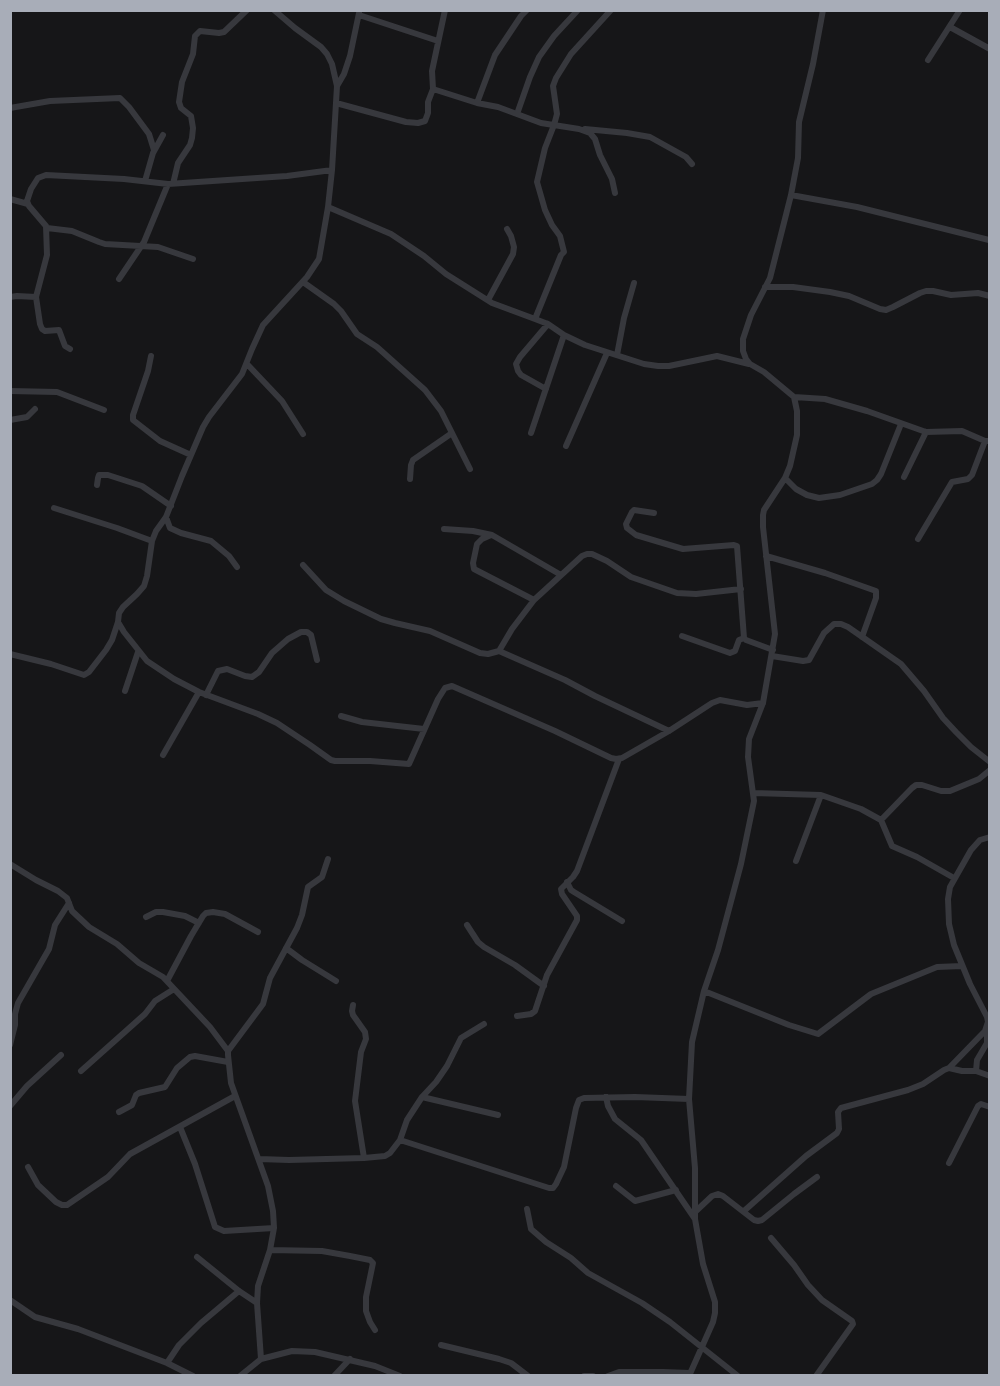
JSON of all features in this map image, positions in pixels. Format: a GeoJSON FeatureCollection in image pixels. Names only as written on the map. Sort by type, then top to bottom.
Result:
{"type":"FeatureCollection","features":[{"type":"Feature","properties":{"kind":"street"},"geometry":{"type":"LineString","coordinates":[[119,279],[142,246],[171,184],[178,163],[190,145],[193,128],[191,116],[181,108],[179,102],[182,82],[193,54],[195,36],[200,31],[224,32],[247,10]]}},
{"type":"Feature","properties":{"kind":"street"},"geometry":{"type":"LineString","coordinates":[[10,654],[84,675],[89,672],[112,640],[119,613],[144,586],[152,541],[166,517],[209,417],[247,364],[263,325],[303,282],[319,258],[332,170],[337,86],[327,54],[274,10]]}},
{"type":"Feature","properties":{"kind":"street"},"geometry":{"type":"LineString","coordinates":[[336,103],[406,122],[423,122],[427,118],[432,89],[432,70],[445,10]]}},
{"type":"Feature","properties":{"kind":"street"},"geometry":{"type":"LineString","coordinates":[[477,103],[495,55],[527,10]]}},
{"type":"Feature","properties":{"kind":"street"},"geometry":{"type":"LineString","coordinates":[[518,114],[539,57],[554,36],[578,10]]}},
{"type":"Feature","properties":{"kind":"street"},"geometry":{"type":"LineString","coordinates":[[536,319],[564,252],[560,237],[544,210],[537,182],[555,125],[557,111],[552,88],[571,54],[611,10]]}},
{"type":"Feature","properties":{"kind":"street"},"geometry":{"type":"LineString","coordinates":[[750,364],[743,351],[743,339],[751,315],[770,278],[791,195],[798,158],[799,122],[823,10]]}},
{"type":"Feature","properties":{"kind":"street"},"geometry":{"type":"LineString","coordinates":[[928,60],[960,10]]}},
{"type":"Feature","properties":{"kind":"street"},"geometry":{"type":"LineString","coordinates":[[337,86],[350,56],[360,13],[438,41]]}},
{"type":"Feature","properties":{"kind":"street"},"geometry":{"type":"LineString","coordinates":[[950,27],[990,49]]}},
{"type":"Feature","properties":{"kind":"street"},"geometry":{"type":"LineString","coordinates":[[432,89],[498,107],[541,123],[650,137],[686,157],[692,164]]}},
{"type":"Feature","properties":{"kind":"street"},"geometry":{"type":"LineString","coordinates":[[10,108],[50,101],[120,98],[149,134],[154,150]]}},
{"type":"Feature","properties":{"kind":"street"},"geometry":{"type":"LineString","coordinates":[[579,129],[590,133],[595,139],[612,179],[615,193]]}},
{"type":"Feature","properties":{"kind":"street"},"geometry":{"type":"LineString","coordinates":[[145,181],[154,150],[163,135]]}},
{"type":"Feature","properties":{"kind":"street"},"geometry":{"type":"LineString","coordinates":[[28,204],[34,181],[43,176],[171,184],[287,176],[332,170]]}},
{"type":"Feature","properties":{"kind":"street"},"geometry":{"type":"LineString","coordinates":[[791,195],[857,207],[989,240]]}},
{"type":"Feature","properties":{"kind":"street"},"geometry":{"type":"LineString","coordinates":[[10,199],[28,204],[44,222],[47,255],[36,297],[40,324],[45,331],[59,330],[65,346],[70,349]]}},
{"type":"Feature","properties":{"kind":"street"},"geometry":{"type":"LineString","coordinates":[[328,207],[391,234],[446,274],[488,300],[548,324],[564,335],[607,353],[658,366],[669,366],[717,356],[750,364],[764,372],[794,397],[825,399],[926,432],[962,431],[987,441],[972,475],[968,479],[952,482],[918,539]]}},
{"type":"Feature","properties":{"kind":"street"},"geometry":{"type":"LineString","coordinates":[[46,228],[72,231],[99,242],[158,247],[193,259]]}},
{"type":"Feature","properties":{"kind":"street"},"geometry":{"type":"LineString","coordinates":[[488,300],[513,254],[514,247],[507,230]]}},
{"type":"Feature","properties":{"kind":"street"},"geometry":{"type":"LineString","coordinates":[[303,282],[334,304],[357,334],[377,347],[425,390],[441,411],[470,469]]}},
{"type":"Feature","properties":{"kind":"street"},"geometry":{"type":"LineString","coordinates":[[617,355],[634,283]]}},
{"type":"Feature","properties":{"kind":"street"},"geometry":{"type":"LineString","coordinates":[[765,287],[793,287],[830,292],[849,296],[880,309],[893,307],[926,291],[951,295],[978,292],[990,296]]}},
{"type":"Feature","properties":{"kind":"street"},"geometry":{"type":"LineString","coordinates":[[10,297],[36,297]]}},
{"type":"Feature","properties":{"kind":"street"},"geometry":{"type":"LineString","coordinates":[[546,388],[521,375],[516,364],[548,324]]}},
{"type":"Feature","properties":{"kind":"street"},"geometry":{"type":"LineString","coordinates":[[531,433],[564,335]]}},
{"type":"Feature","properties":{"kind":"street"},"geometry":{"type":"LineString","coordinates":[[566,446],[607,353]]}},
{"type":"Feature","properties":{"kind":"street"},"geometry":{"type":"LineString","coordinates":[[151,356],[133,420],[160,441],[191,455]]}},
{"type":"Feature","properties":{"kind":"street"},"geometry":{"type":"LineString","coordinates":[[247,364],[282,401],[303,434]]}},
{"type":"Feature","properties":{"kind":"street"},"geometry":{"type":"LineString","coordinates":[[10,391],[57,392],[104,410]]}},
{"type":"Feature","properties":{"kind":"street"},"geometry":{"type":"LineString","coordinates":[[608,1376],[619,1372],[689,1374],[715,1313],[716,1302],[703,1264],[695,1216],[695,1168],[689,1099],[692,1042],[704,991],[718,950],[741,864],[753,807],[748,757],[749,739],[763,703],[775,634],[762,527],[764,510],[785,478],[790,466],[797,435],[797,411],[794,397]]}},
{"type":"Feature","properties":{"kind":"street"},"geometry":{"type":"LineString","coordinates":[[10,420],[27,417],[35,409]]}},
{"type":"Feature","properties":{"kind":"street"},"geometry":{"type":"LineString","coordinates":[[785,478],[796,489],[819,498],[831,498],[872,484],[881,474],[901,424]]}},
{"type":"Feature","properties":{"kind":"street"},"geometry":{"type":"LineString","coordinates":[[904,477],[926,432]]}},
{"type":"Feature","properties":{"kind":"street"},"geometry":{"type":"LineString","coordinates":[[410,480],[413,460],[452,433]]}},
{"type":"Feature","properties":{"kind":"street"},"geometry":{"type":"LineString","coordinates":[[97,485],[99,475],[108,475],[142,486],[171,506]]}},
{"type":"Feature","properties":{"kind":"street"},"geometry":{"type":"LineString","coordinates":[[54,508],[152,541]]}},
{"type":"Feature","properties":{"kind":"street"},"geometry":{"type":"LineString","coordinates":[[654,513],[634,510],[626,524],[627,528],[636,535],[683,549],[734,544],[737,546],[744,638]]}},
{"type":"Feature","properties":{"kind":"street"},"geometry":{"type":"LineString","coordinates":[[166,517],[170,528],[212,541],[229,556],[237,567]]}},
{"type":"Feature","properties":{"kind":"street"},"geometry":{"type":"LineString","coordinates":[[444,529],[492,535],[561,575]]}},
{"type":"Feature","properties":{"kind":"street"},"geometry":{"type":"LineString","coordinates":[[492,535],[477,544],[474,569],[534,600]]}},
{"type":"Feature","properties":{"kind":"street"},"geometry":{"type":"LineString","coordinates":[[499,651],[534,600],[587,554],[607,561],[631,577],[676,592],[696,594],[741,589]]}},
{"type":"Feature","properties":{"kind":"street"},"geometry":{"type":"LineString","coordinates":[[766,556],[814,569],[876,591],[876,598],[861,637]]}},
{"type":"Feature","properties":{"kind":"street"},"geometry":{"type":"LineString","coordinates":[[303,565],[326,590],[381,619],[430,631],[480,653],[488,654],[499,651],[557,676],[669,731]]}},
{"type":"Feature","properties":{"kind":"street"},"geometry":{"type":"LineString","coordinates":[[118,622],[138,652],[158,669],[199,692],[277,723],[335,761],[409,764],[438,699],[445,688],[452,686],[555,730],[612,758],[619,759],[669,731],[712,703],[720,700],[747,705],[763,703]]}},
{"type":"Feature","properties":{"kind":"street"},"geometry":{"type":"LineString","coordinates":[[744,638],[772,653],[803,661],[809,660],[824,633],[834,624],[841,624],[901,664],[943,718],[971,747],[990,762]]}},
{"type":"Feature","properties":{"kind":"street"},"geometry":{"type":"LineString","coordinates":[[206,695],[218,671],[227,669],[252,677],[259,672],[272,653],[288,639],[301,632],[311,635],[317,660]]}},
{"type":"Feature","properties":{"kind":"street"},"geometry":{"type":"LineString","coordinates":[[682,636],[730,653],[735,651],[739,640],[744,638]]}},
{"type":"Feature","properties":{"kind":"street"},"geometry":{"type":"LineString","coordinates":[[125,691],[138,652]]}},
{"type":"Feature","properties":{"kind":"street"},"geometry":{"type":"LineString","coordinates":[[163,755],[199,692]]}},
{"type":"Feature","properties":{"kind":"street"},"geometry":{"type":"LineString","coordinates":[[341,716],[362,722],[424,729]]}},
{"type":"Feature","properties":{"kind":"street"},"geometry":{"type":"LineString","coordinates":[[517,1016],[531,1014],[535,1011],[548,975],[578,918],[561,891],[562,886],[578,871],[619,759]]}},
{"type":"Feature","properties":{"kind":"street"},"geometry":{"type":"LineString","coordinates":[[881,820],[916,785],[950,791],[979,779],[990,770]]}},
{"type":"Feature","properties":{"kind":"street"},"geometry":{"type":"LineString","coordinates":[[753,793],[822,795],[861,809],[881,820],[892,846],[954,878]]}},
{"type":"Feature","properties":{"kind":"street"},"geometry":{"type":"LineString","coordinates":[[796,861],[822,795]]}},
{"type":"Feature","properties":{"kind":"street"},"geometry":{"type":"LineString","coordinates":[[976,1071],[977,1060],[988,1044],[987,1017],[954,945],[949,924],[948,899],[954,878],[971,850],[980,840],[990,837]]}},
{"type":"Feature","properties":{"kind":"street"},"geometry":{"type":"LineString","coordinates":[[261,1359],[258,1286],[270,1250],[274,1228],[271,1196],[231,1083],[228,1051],[263,1004],[270,978],[292,939],[302,915],[308,887],[322,877],[328,860]]}},
{"type":"Feature","properties":{"kind":"street"},"geometry":{"type":"LineString","coordinates":[[10,864],[58,891],[66,897],[72,911],[88,927],[117,944],[139,963],[159,974],[197,1012],[228,1051]]}},
{"type":"Feature","properties":{"kind":"street"},"geometry":{"type":"LineString","coordinates":[[567,882],[571,890],[622,921]]}},
{"type":"Feature","properties":{"kind":"street"},"geometry":{"type":"LineString","coordinates":[[10,1045],[18,1003],[46,956],[54,927],[69,903]]}},
{"type":"Feature","properties":{"kind":"street"},"geometry":{"type":"LineString","coordinates":[[146,917],[156,912],[163,912],[185,916],[199,923]]}},
{"type":"Feature","properties":{"kind":"street"},"geometry":{"type":"LineString","coordinates":[[167,981],[206,913],[220,913],[258,932]]}},
{"type":"Feature","properties":{"kind":"street"},"geometry":{"type":"LineString","coordinates":[[467,925],[484,947],[515,965],[544,986]]}},
{"type":"Feature","properties":{"kind":"street"},"geometry":{"type":"LineString","coordinates":[[286,948],[336,981]]}},
{"type":"Feature","properties":{"kind":"street"},"geometry":{"type":"LineString","coordinates":[[704,991],[789,1025],[818,1034],[872,994],[937,967],[962,966]]}},
{"type":"Feature","properties":{"kind":"street"},"geometry":{"type":"LineString","coordinates":[[81,1071],[145,1014],[155,1001],[174,989]]}},
{"type":"Feature","properties":{"kind":"street"},"geometry":{"type":"LineString","coordinates":[[353,1005],[352,1015],[365,1032],[366,1039],[361,1052],[355,1101],[364,1158]]}},
{"type":"Feature","properties":{"kind":"street"},"geometry":{"type":"LineString","coordinates":[[259,1159],[385,1156],[400,1140],[407,1120],[447,1066],[461,1038],[484,1024]]}},
{"type":"Feature","properties":{"kind":"street"},"geometry":{"type":"LineString","coordinates":[[744,1211],[806,1156],[837,1133],[839,1129],[838,1112],[841,1108],[923,1084],[949,1068],[977,1041],[987,1026]]}},
{"type":"Feature","properties":{"kind":"street"},"geometry":{"type":"LineString","coordinates":[[10,1106],[27,1086],[61,1055]]}},
{"type":"Feature","properties":{"kind":"street"},"geometry":{"type":"LineString","coordinates":[[119,1112],[132,1105],[140,1093],[165,1087],[177,1068],[190,1057],[228,1062]]}},
{"type":"Feature","properties":{"kind":"street"},"geometry":{"type":"LineString","coordinates":[[949,1068],[976,1071],[990,1076]]}},
{"type":"Feature","properties":{"kind":"street"},"geometry":{"type":"LineString","coordinates":[[28,1167],[38,1185],[56,1202],[67,1206],[108,1177],[130,1154],[235,1096]]}},
{"type":"Feature","properties":{"kind":"street"},"geometry":{"type":"LineString","coordinates":[[422,1097],[498,1115]]}},
{"type":"Feature","properties":{"kind":"street"},"geometry":{"type":"LineString","coordinates":[[400,1140],[553,1188],[564,1167],[579,1100],[606,1097],[689,1099]]}},
{"type":"Feature","properties":{"kind":"street"},"geometry":{"type":"LineString","coordinates":[[606,1097],[615,1119],[641,1140],[695,1216]]}},
{"type":"Feature","properties":{"kind":"street"},"geometry":{"type":"LineString","coordinates":[[950,1163],[978,1106],[981,1104],[990,1107]]}},
{"type":"Feature","properties":{"kind":"street"},"geometry":{"type":"LineString","coordinates":[[180,1127],[195,1164],[215,1227],[224,1231],[274,1228]]}},
{"type":"Feature","properties":{"kind":"street"},"geometry":{"type":"LineString","coordinates":[[695,1216],[712,1196],[718,1194],[754,1220],[762,1220],[817,1178]]}},
{"type":"Feature","properties":{"kind":"street"},"geometry":{"type":"LineString","coordinates":[[615,1186],[635,1201],[676,1190]]}},
{"type":"Feature","properties":{"kind":"street"},"geometry":{"type":"LineString","coordinates":[[527,1209],[531,1229],[536,1234],[571,1258],[588,1273],[642,1303],[670,1322],[738,1376]]}},
{"type":"Feature","properties":{"kind":"street"},"geometry":{"type":"LineString","coordinates":[[771,1238],[822,1300],[853,1324],[816,1376]]}},
{"type":"Feature","properties":{"kind":"street"},"geometry":{"type":"LineString","coordinates":[[270,1250],[322,1251],[370,1260],[373,1263],[366,1297],[366,1311],[375,1330]]}},
{"type":"Feature","properties":{"kind":"street"},"geometry":{"type":"LineString","coordinates":[[197,1257],[257,1303]]}},
{"type":"Feature","properties":{"kind":"street"},"geometry":{"type":"LineString","coordinates":[[167,1363],[179,1345],[201,1323],[239,1291]]}},
{"type":"Feature","properties":{"kind":"street"},"geometry":{"type":"LineString","coordinates":[[10,1300],[35,1317],[78,1329],[167,1363],[193,1376]]}},
{"type":"Feature","properties":{"kind":"street"},"geometry":{"type":"LineString","coordinates":[[441,1345],[505,1361],[528,1376]]}},
{"type":"Feature","properties":{"kind":"street"},"geometry":{"type":"LineString","coordinates":[[240,1376],[261,1359],[292,1351],[315,1352],[350,1359],[398,1375]]}},
{"type":"Feature","properties":{"kind":"street"},"geometry":{"type":"LineString","coordinates":[[334,1376],[350,1359]]}},
{"type":"Feature","properties":{"kind":"street"},"geometry":{"type":"LineString","coordinates":[[584,1376],[593,1376]]}}]}
